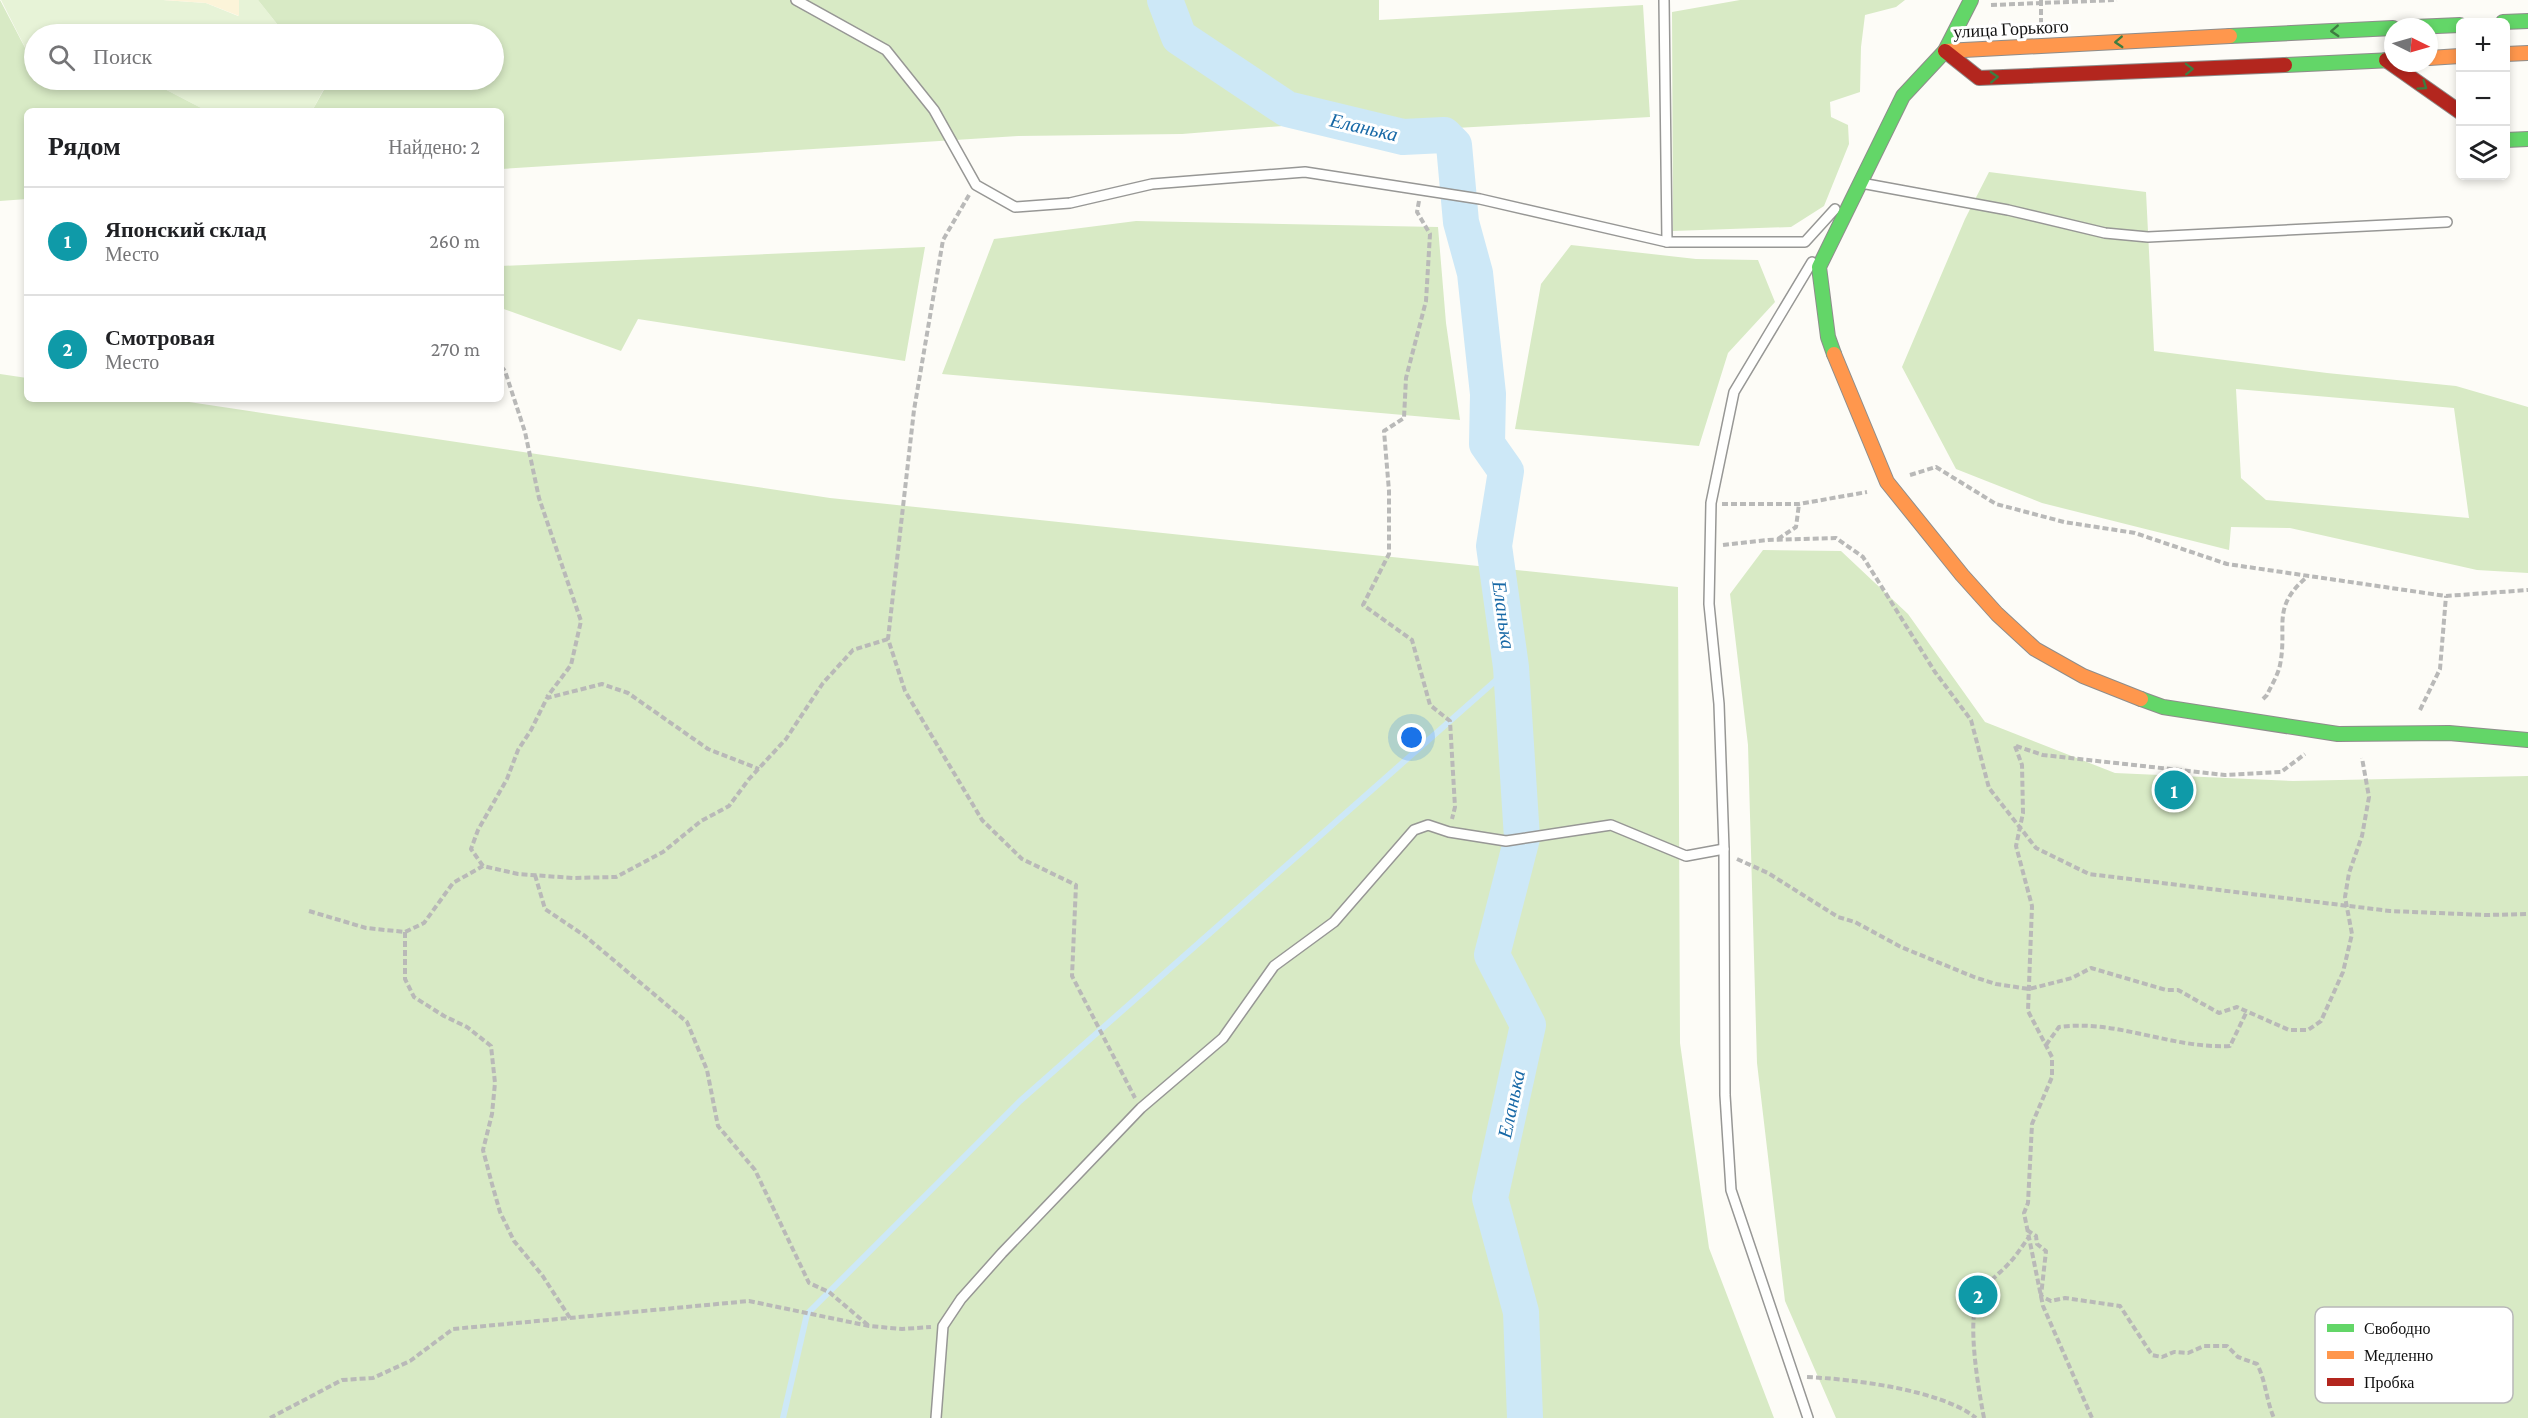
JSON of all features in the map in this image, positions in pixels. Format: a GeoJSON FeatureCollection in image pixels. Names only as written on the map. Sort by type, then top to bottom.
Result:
{"type":"FeatureCollection","features":[{"type":"Feature","properties":{"kind":"main road"},"geometry":{"type":"LineString","coordinates":[[1971,0],[1945,51],[1903,96],[1820,267],[1828,337],[1856,411],[1887,482],[1962,575],[1997,614],[2035,649],[2083,676],[2163,707],[2338,734],[2449,733],[2528,740]]}},
{"type":"Feature","properties":{"kind":"main road"},"geometry":{"type":"LineString","coordinates":[[2510,22],[2528,21]]}},
{"type":"Feature","properties":{"kind":"main road"},"geometry":{"type":"LineString","coordinates":[[2438,26],[2456,25]]}},
{"type":"Feature","properties":{"kind":"main road","name":"улица Горького"},"geometry":{"type":"LineString","coordinates":[[1945,51],[2384,28]]}},
{"type":"Feature","properties":{"kind":"main road","name":"улица Горького"},"geometry":{"type":"LineString","coordinates":[[1945,51],[1979,78],[2384,60]]}},
{"type":"Feature","properties":{"kind":"main road"},"geometry":{"type":"LineString","coordinates":[[2510,54],[2528,53]]}},
{"type":"Feature","properties":{"kind":"main road"},"geometry":{"type":"LineString","coordinates":[[2438,57],[2456,56]]}},
{"type":"Feature","properties":{"kind":"main road"},"geometry":{"type":"LineString","coordinates":[[2405,72],[2456,109]]}},
{"type":"Feature","properties":{"kind":"main road"},"geometry":{"type":"LineString","coordinates":[[2510,140],[2528,139]]}},
{"type":"Feature","properties":{"kind":"lane"},"geometry":{"type":"LineString","coordinates":[[796,0],[886,50],[934,110],[976,184],[1015,207],[1070,203],[1152,184],[1305,172],[1480,200],[1667,242],[1805,242],[1859,183]]}},
{"type":"Feature","properties":{"kind":"lane"},"geometry":{"type":"LineString","coordinates":[[1664,0],[1667,242]]}},
{"type":"Feature","properties":{"kind":"lane"},"geometry":{"type":"LineString","coordinates":[[1859,183],[2008,210],[2105,233],[2148,237],[2447,222]]}},
{"type":"Feature","properties":{"kind":"lane"},"geometry":{"type":"LineString","coordinates":[[1808,1418],[1731,1190],[1725,1095],[1724,849],[1719,704],[1709,604],[1711,503],[1734,392],[1859,183]]}},
{"type":"Feature","properties":{"kind":"lane"},"geometry":{"type":"LineString","coordinates":[[936,1418],[943,1326],[962,1299],[1002,1252],[1140,1108],[1223,1038],[1274,966],[1334,922],[1414,830],[1428,825],[1449,832],[1506,840],[1611,825],[1686,856],[1724,849]]}},
{"type":"Feature","properties":{"kind":"path"},"geometry":{"type":"LineString","coordinates":[[2004,5],[2117,0]]}},
{"type":"Feature","properties":{"kind":"path"},"geometry":{"type":"LineString","coordinates":[[2041,2],[2041,33]]}},
{"type":"Feature","properties":{"kind":"path"},"geometry":{"type":"LineString","coordinates":[[976,184],[943,240],[914,410],[888,639],[905,691],[982,820],[1022,860],[1076,885],[1072,976],[1140,1108]]}},
{"type":"Feature","properties":{"kind":"path"},"geometry":{"type":"LineString","coordinates":[[1421,191],[1417,212],[1430,234],[1426,301],[1406,378],[1404,418],[1384,431],[1389,491],[1389,554],[1363,605],[1412,640],[1430,705],[1450,721],[1455,807],[1449,832]]}},
{"type":"Feature","properties":{"kind":"path"},"geometry":{"type":"LineString","coordinates":[[483,866],[471,849],[478,830],[507,779],[518,750],[547,698],[571,665],[581,621],[539,498],[525,432],[504,369]]}},
{"type":"Feature","properties":{"kind":"path"},"geometry":{"type":"LineString","coordinates":[[1711,503],[1799,504],[1865,493],[1887,482],[1936,467],[1996,504],[2064,522],[2135,533],[2227,564],[2446,596],[2528,590]]}},
{"type":"Feature","properties":{"kind":"path"},"geometry":{"type":"LineString","coordinates":[[1778,539],[1796,527],[1799,504]]}},
{"type":"Feature","properties":{"kind":"path"},"geometry":{"type":"LineString","coordinates":[[1710,547],[1778,539],[1836,538],[1863,557],[1935,672],[1971,720],[1989,788],[2036,848],[2089,874],[2390,911],[2487,915],[2528,914]]}},
{"type":"Feature","properties":{"kind":"path"},"geometry":{"type":"LineString","coordinates":[[2239,719],[2266,695],[2280,666],[2282,614],[2292,590],[2309,576]]}},
{"type":"Feature","properties":{"kind":"path"},"geometry":{"type":"LineString","coordinates":[[309,911],[366,928],[405,932],[424,923],[453,883],[483,866],[535,875],[573,878],[616,877],[663,852],[701,821],[729,807],[786,739],[823,683],[853,650],[888,639]]}},
{"type":"Feature","properties":{"kind":"path"},"geometry":{"type":"LineString","coordinates":[[547,698],[602,684],[628,693],[708,749],[759,769]]}},
{"type":"Feature","properties":{"kind":"path"},"geometry":{"type":"LineString","coordinates":[[2015,746],[2022,765],[2023,813],[2016,846],[2032,906],[2028,1011],[2052,1057],[2052,1077],[2032,1124],[2028,1203],[2024,1213],[2043,1306],[2092,1418]]}},
{"type":"Feature","properties":{"kind":"path"},"geometry":{"type":"LineString","coordinates":[[1724,849],[1742,862],[1777,878],[1838,917],[1855,922],[1922,957],[1996,984],[2029,988],[2072,978],[2091,968],[2166,990],[2178,990],[2219,1013],[2237,1007],[2289,1030],[2308,1030],[2321,1021],[2343,972],[2352,934],[2345,897],[2349,873],[2362,836],[2369,797],[2362,758]]}},
{"type":"Feature","properties":{"kind":"path"},"geometry":{"type":"LineString","coordinates":[[535,875],[545,909],[585,936],[687,1022],[707,1070],[718,1126],[755,1170],[809,1283],[829,1292],[869,1326]]}},
{"type":"Feature","properties":{"kind":"path"},"geometry":{"type":"LineString","coordinates":[[405,932],[405,979],[414,996],[444,1016],[467,1027],[491,1046],[495,1083],[492,1114],[483,1150],[494,1193],[514,1241],[542,1275],[570,1318]]}},
{"type":"Feature","properties":{"kind":"path"},"geometry":{"type":"LineString","coordinates":[[2046,1046],[2059,1027],[2074,1025],[2146,1034],[2166,1040],[2212,1047],[2230,1046],[2247,1011]]}},
{"type":"Feature","properties":{"kind":"path"},"geometry":{"type":"LineString","coordinates":[[2027,1230],[2036,1236],[2037,1244],[2046,1251],[2041,1296]]}},
{"type":"Feature","properties":{"kind":"path"},"geometry":{"type":"LineString","coordinates":[[1984,1418],[1977,1385],[1972,1328],[1973,1310],[1978,1295],[2013,1260],[2029,1237]]}},
{"type":"Feature","properties":{"kind":"path"},"geometry":{"type":"LineString","coordinates":[[2041,1296],[2050,1301],[2065,1298],[2120,1306],[2152,1355],[2162,1357],[2174,1352],[2188,1353],[2204,1346],[2227,1346],[2238,1357],[2257,1364],[2264,1377],[2265,1390],[2274,1418]]}},
{"type":"Feature","properties":{"kind":"path"},"geometry":{"type":"LineString","coordinates":[[270,1418],[342,1380],[373,1378],[410,1361],[453,1329],[749,1301],[869,1326],[902,1329],[943,1326]]}},
{"type":"Feature","properties":{"kind":"path"},"geometry":{"type":"LineString","coordinates":[[1794,1376],[1847,1380],[1918,1393],[1964,1408],[1976,1418]]}},
{"type":"Feature","properties":{"kind":"green space"},"geometry":{"type":"Polygon","coordinates":[[[0,0],[24,46],[24,90],[167,90],[201,108],[24,108],[24,199],[0,201],[0,0]]]}},
{"type":"Feature","properties":{"kind":"green space"},"geometry":{"type":"Polygon","coordinates":[[[1,0],[163,0],[206,3],[238,16],[239,0],[258,0],[277,24],[24,24],[24,45],[1,0]]]}},
{"type":"Feature","properties":{"kind":"green space"},"geometry":{"type":"Polygon","coordinates":[[[258,0],[1379,0],[1379,20],[1643,5],[1650,117],[1456,128],[1357,120],[1182,134],[1018,136],[504,169],[504,108],[314,108],[324,90],[504,90],[504,24],[277,24],[258,0]]]}},
{"type":"Feature","properties":{"kind":"green space"},"geometry":{"type":"Polygon","coordinates":[[[1740,0],[1905,0],[1896,7],[1865,15],[1861,47],[1860,92],[1830,102],[1831,117],[1848,125],[1849,144],[1824,206],[1791,227],[1673,231],[1672,12],[1740,0]]]}},
{"type":"Feature","properties":{"kind":"green space"},"geometry":{"type":"Polygon","coordinates":[[[167,90],[323,90],[314,108],[201,108],[167,90]]]}},
{"type":"Feature","properties":{"kind":"green space"},"geometry":{"type":"Polygon","coordinates":[[[1989,172],[2146,192],[2154,351],[2327,373],[2456,386],[2528,407],[2528,573],[2477,570],[2290,528],[2231,527],[2229,550],[2042,503],[1956,469],[1902,367],[1965,219],[1989,172]],[[2236,389],[2241,478],[2266,500],[2469,518],[2454,408],[2236,389]]]}},
{"type":"Feature","properties":{"kind":"green space"},"geometry":{"type":"Polygon","coordinates":[[[1136,221],[1438,227],[1446,323],[1460,420],[942,374],[994,239],[1136,221]]]}},
{"type":"Feature","properties":{"kind":"green space"},"geometry":{"type":"Polygon","coordinates":[[[1571,245],[1696,259],[1758,260],[1775,302],[1728,353],[1699,446],[1515,429],[1541,284],[1571,245]]]}},
{"type":"Feature","properties":{"kind":"green space"},"geometry":{"type":"Polygon","coordinates":[[[925,247],[905,361],[638,319],[621,351],[504,309],[504,266],[925,247]]]}},
{"type":"Feature","properties":{"kind":"green space"},"geometry":{"type":"Polygon","coordinates":[[[0,374],[24,378],[24,402],[189,402],[830,498],[1678,587],[1680,1043],[1709,1248],[1774,1418],[0,1418],[0,374]]]}},
{"type":"Feature","properties":{"kind":"green space"},"geometry":{"type":"Polygon","coordinates":[[[1763,550],[1841,551],[1908,614],[1985,722],[2115,773],[2293,781],[2528,776],[2528,1418],[1836,1418],[1785,1301],[1757,1063],[1748,745],[1730,594],[1763,550]]]}},
{"type":"Feature","properties":{"kind":"sand"},"geometry":{"type":"Polygon","coordinates":[[[163,0],[239,0],[239,16],[206,3],[163,0]]]}},
{"type":"Feature","properties":{"kind":"waterway","name":"Еланька"},"geometry":{"type":"LineString","coordinates":[[1165,0],[1179,37],[1287,109],[1403,137],[1444,135],[1454,145],[1461,222],[1475,273],[1488,394],[1487,444],[1506,471],[1494,546],[1511,667],[1522,838],[1492,955],[1528,1025],[1490,1198],[1521,1312],[1525,1418]]}},
{"type":"Feature","properties":{"kind":"waterway"},"geometry":{"type":"LineString","coordinates":[[783,1418],[807,1314],[1020,1101],[1511,667]]}},
{"type":"Feature","properties":{"kind":"traffic: fast"},"geometry":{"type":"LineString","coordinates":[[1834,354],[1828,337],[1819,267],[1903,96],[1945,51],[1971,0]]}},
{"type":"Feature","properties":{"kind":"traffic: fast"},"geometry":{"type":"LineString","coordinates":[[2510,22],[2528,21]]}},
{"type":"Feature","properties":{"kind":"traffic: fast"},"geometry":{"type":"LineString","coordinates":[[2438,26],[2456,25]]}},
{"type":"Feature","properties":{"kind":"traffic: fast"},"geometry":{"type":"LineString","coordinates":[[2230,36],[2384,28]]}},
{"type":"Feature","properties":{"kind":"traffic: fast"},"geometry":{"type":"LineString","coordinates":[[2285,65],[2384,60]]}},
{"type":"Feature","properties":{"kind":"traffic: fast"},"geometry":{"type":"LineString","coordinates":[[2510,140],[2528,139]]}},
{"type":"Feature","properties":{"kind":"traffic: fast"},"geometry":{"type":"LineString","coordinates":[[2141,699],[2163,707],[2338,734],[2449,733],[2528,740]]}},
{"type":"Feature","properties":{"kind":"traffic: slow"},"geometry":{"type":"LineString","coordinates":[[1945,51],[2230,36]]}},
{"type":"Feature","properties":{"kind":"traffic: slow"},"geometry":{"type":"LineString","coordinates":[[2510,54],[2528,53]]}},
{"type":"Feature","properties":{"kind":"traffic: slow"},"geometry":{"type":"LineString","coordinates":[[2438,57],[2456,56]]}},
{"type":"Feature","properties":{"kind":"traffic: slow"},"geometry":{"type":"LineString","coordinates":[[1834,354],[1887,482],[1962,575],[1997,614],[2035,649],[2083,676],[2141,699]]}},
{"type":"Feature","properties":{"kind":"traffic: jam"},"geometry":{"type":"LineString","coordinates":[[1945,51],[1979,78],[2285,65]]}},
{"type":"Feature","properties":{"kind":"traffic: jam"},"geometry":{"type":"LineString","coordinates":[[2403,72],[2456,109]]}},
{"type":"Feature","properties":{"kind":"place","name":"Японский склад"},"geometry":{"type":"Point","coordinates":[2174,790]}},
{"type":"Feature","properties":{"kind":"place","name":"Смотровая"},"geometry":{"type":"Point","coordinates":[1978,1295]}}]}
